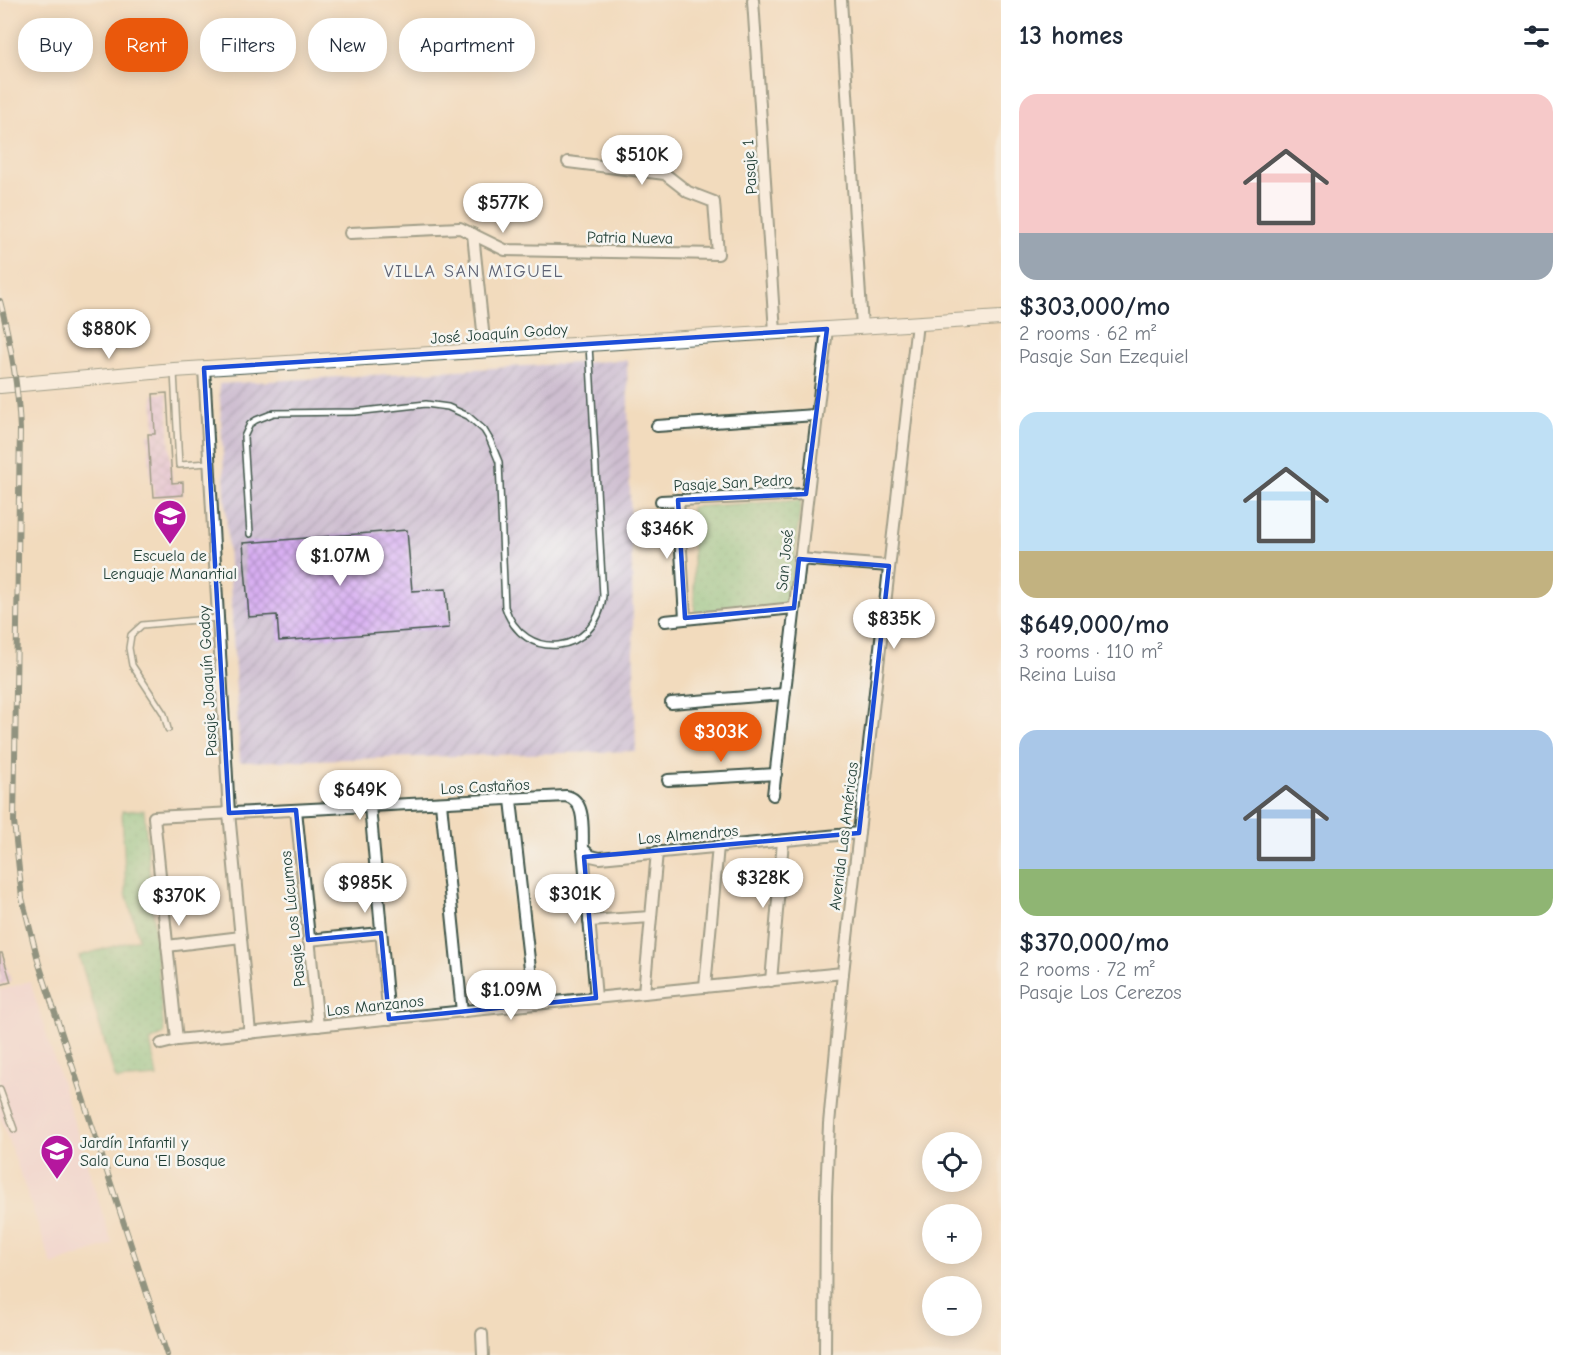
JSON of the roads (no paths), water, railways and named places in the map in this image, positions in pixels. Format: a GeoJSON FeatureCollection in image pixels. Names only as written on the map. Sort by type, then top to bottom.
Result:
{"type":"FeatureCollection","features":[{"type":"Feature","properties":{"kind":"street","name":"Pasaje 1"},"geometry":{"type":"LineString","coordinates":[[753,0],[776,332]]}},
{"type":"Feature","properties":{"kind":"street"},"geometry":{"type":"LineString","coordinates":[[841,0],[862,327]]}},
{"type":"Feature","properties":{"kind":"street","name":"Patria Nueva"},"geometry":{"type":"LineString","coordinates":[[350,233],[460,228],[505,250],[718,254],[714,202],[688,192],[664,174],[568,162]]}},
{"type":"Feature","properties":{"kind":"street"},"geometry":{"type":"LineString","coordinates":[[473,234],[485,350]]}},
{"type":"Feature","properties":{"kind":"street","name":"José Joaquín Godoy"},"geometry":{"type":"LineString","coordinates":[[0,386],[174,370],[1001,318]]}},
{"type":"Feature","properties":{"kind":"street","name":"Avenida Las Américas"},"geometry":{"type":"LineString","coordinates":[[825,1355],[827,1160],[843,974],[917,323]]}},
{"type":"Feature","properties":{"kind":"street","name":"San José"},"geometry":{"type":"LineString","coordinates":[[773,795],[815,416],[827,328]]}},
{"type":"Feature","properties":{"kind":"street","name":"Pasaje Joaquín Godoy"},"geometry":{"type":"LineString","coordinates":[[204,368],[229,813],[250,1033]]}},
{"type":"Feature","properties":{"kind":"street"},"geometry":{"type":"LineString","coordinates":[[657,426],[815,416]]}},
{"type":"Feature","properties":{"kind":"street","name":"Pasaje San Pedro"},"geometry":{"type":"LineString","coordinates":[[661,501],[806,494]]}},
{"type":"Feature","properties":{"kind":"street"},"geometry":{"type":"LineString","coordinates":[[678,500],[684,618]]}},
{"type":"Feature","properties":{"kind":"street"},"geometry":{"type":"LineString","coordinates":[[799,559],[890,566]]}},
{"type":"Feature","properties":{"kind":"street"},"geometry":{"type":"LineString","coordinates":[[664,621],[794,608]]}},
{"type":"Feature","properties":{"kind":"street"},"geometry":{"type":"LineString","coordinates":[[671,704],[784,694]]}},
{"type":"Feature","properties":{"kind":"street"},"geometry":{"type":"LineString","coordinates":[[668,780],[776,774]]}},
{"type":"Feature","properties":{"kind":"street","name":"Los Castaños"},"geometry":{"type":"LineString","coordinates":[[167,946],[153,817],[566,796],[573,798],[580,807],[583,849]]}},
{"type":"Feature","properties":{"kind":"street"},"geometry":{"type":"LineString","coordinates":[[511,800],[534,1004]]}},
{"type":"Feature","properties":{"kind":"street"},"geometry":{"type":"LineString","coordinates":[[441,803],[462,1011]]}},
{"type":"Feature","properties":{"kind":"street"},"geometry":{"type":"LineString","coordinates":[[370,806],[389,1019]]}},
{"type":"Feature","properties":{"kind":"street","name":"Pasaje Los Lúcumos"},"geometry":{"type":"LineString","coordinates":[[296,810],[318,1026]]}},
{"type":"Feature","properties":{"kind":"street","name":"Los Almendros"},"geometry":{"type":"LineString","coordinates":[[583,849],[591,856],[600,858],[859,834]]}},
{"type":"Feature","properties":{"kind":"street"},"geometry":{"type":"LineString","coordinates":[[771,981],[783,841]]}},
{"type":"Feature","properties":{"kind":"street"},"geometry":{"type":"LineString","coordinates":[[705,987],[718,846]]}},
{"type":"Feature","properties":{"kind":"street"},"geometry":{"type":"LineString","coordinates":[[583,849],[596,998]]}},
{"type":"Feature","properties":{"kind":"street"},"geometry":{"type":"LineString","coordinates":[[644,993],[657,852]]}},
{"type":"Feature","properties":{"kind":"street"},"geometry":{"type":"LineString","coordinates":[[589,921],[651,916]]}},
{"type":"Feature","properties":{"kind":"street"},"geometry":{"type":"LineString","coordinates":[[308,940],[381,933]]}},
{"type":"Feature","properties":{"kind":"street"},"geometry":{"type":"LineString","coordinates":[[177,1040],[167,946],[241,937]]}},
{"type":"Feature","properties":{"kind":"street","name":"Los Manzanos"},"geometry":{"type":"LineString","coordinates":[[161,1044],[177,1040],[843,974]]}},
{"type":"Feature","properties":{"kind":"street"},"geometry":{"type":"LineString","coordinates":[[482,1334],[483,1355]]}},
{"type":"Feature","properties":{"kind":"lane"},"geometry":{"type":"LineString","coordinates":[[250,534],[244,437],[250,424],[261,416],[274,413],[355,412],[426,404],[448,407],[468,416],[484,430],[499,462],[505,607],[512,623],[523,636],[539,644],[557,645],[575,641],[596,622],[603,596],[589,344]]}},
{"type":"Feature","properties":{"kind":"lane"},"geometry":{"type":"LineString","coordinates":[[174,370],[179,465],[209,463]]}},
{"type":"Feature","properties":{"kind":"lane"},"geometry":{"type":"LineString","coordinates":[[168,729],[164,714],[132,665],[129,648],[131,635],[138,627],[147,624],[218,618]]}},
{"type":"Feature","properties":{"kind":"lane"},"geometry":{"type":"LineString","coordinates":[[0,1090],[14,1129]]}},
{"type":"Feature","properties":{"kind":"railway"},"geometry":{"type":"LineString","coordinates":[[0,301],[18,396],[20,429],[14,822],[22,898],[39,964],[167,1355]]}},
{"type":"Feature","properties":{"kind":"place","name":"Escuela de Lenguaje Manantial"},"geometry":{"type":"Point","coordinates":[170,545]}},
{"type":"Feature","properties":{"kind":"place","name":"Jardín Infantil y Sala Cuna 'El Bosque"},"geometry":{"type":"Point","coordinates":[57,1180]}},
{"type":"Feature","properties":{"kind":"district","name":"VILLA SAN MIGUEL"},"geometry":{"type":"Point","coordinates":[474,271]}}]}
